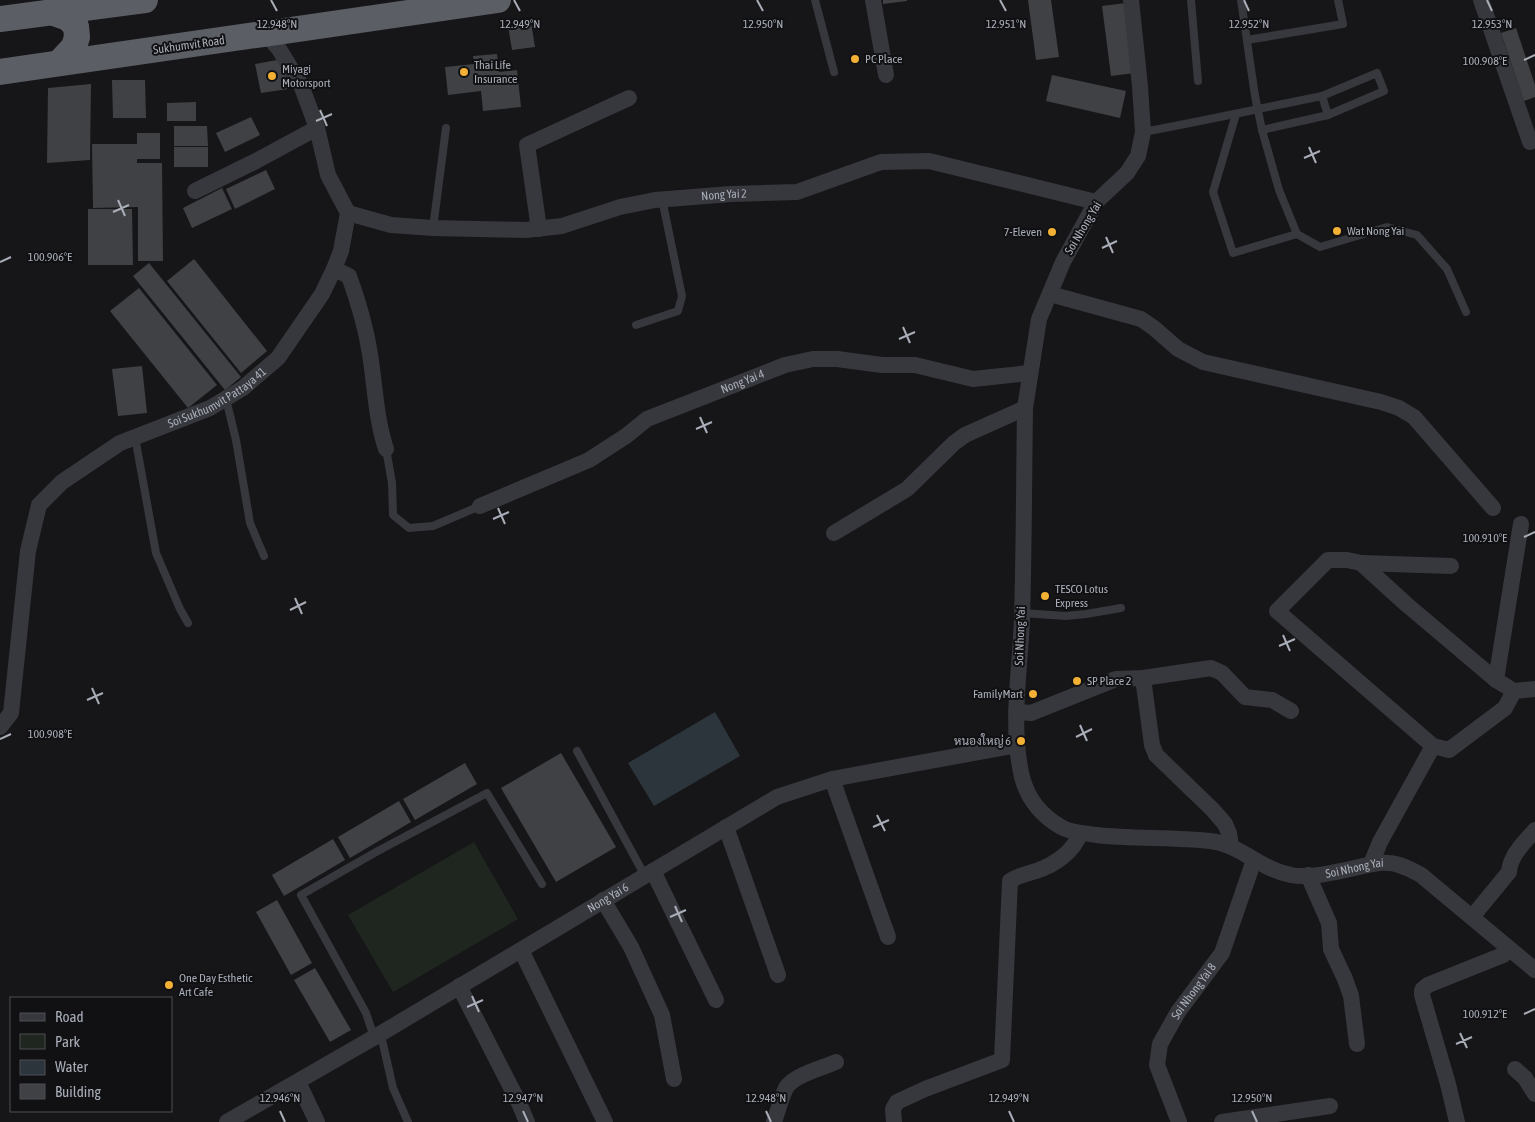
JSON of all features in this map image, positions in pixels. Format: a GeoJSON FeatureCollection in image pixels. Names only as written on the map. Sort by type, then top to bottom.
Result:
{"type":"FeatureCollection","features":[{"type":"Feature","properties":{"kind":"highway"},"geometry":{"type":"LineString","coordinates":[[14,12],[51,12],[145,0]]}},
{"type":"Feature","properties":{"kind":"highway","name":"Sukhumvit Road"},"geometry":{"type":"LineString","coordinates":[[0,72],[266,34],[394,7],[498,0]]}},
{"type":"Feature","properties":{"kind":"highway"},"geometry":{"type":"LineString","coordinates":[[51,12],[68,18],[76,26],[77,37],[74,47],[59,63]]}},
{"type":"Feature","properties":{"kind":"street"},"geometry":{"type":"LineString","coordinates":[[873,0],[886,75]]}},
{"type":"Feature","properties":{"kind":"street","name":"Soi Nhong Yai"},"geometry":{"type":"LineString","coordinates":[[1131,0],[1143,132],[1138,156],[1127,173],[1096,202],[1063,262],[1039,320],[1025,408],[1022,613],[1016,712],[1017,745],[1022,778],[1027,792],[1038,810],[1063,828],[1080,833],[1210,841],[1226,844],[1273,870],[1293,876],[1336,872],[1387,862],[1402,865],[1421,875],[1508,948],[1532,963]]}},
{"type":"Feature","properties":{"kind":"street"},"geometry":{"type":"LineString","coordinates":[[1480,0],[1530,142]]}},
{"type":"Feature","properties":{"kind":"street"},"geometry":{"type":"LineString","coordinates":[[266,34],[279,49],[301,85],[317,128],[328,175],[348,213]]}},
{"type":"Feature","properties":{"kind":"street"},"geometry":{"type":"LineString","coordinates":[[540,229],[526,145],[629,98]]}},
{"type":"Feature","properties":{"kind":"street"},"geometry":{"type":"LineString","coordinates":[[195,191],[317,128]]}},
{"type":"Feature","properties":{"kind":"street","name":"Nong Yai 2"},"geometry":{"type":"LineString","coordinates":[[348,213],[390,225],[433,228],[540,229],[562,226],[620,207],[662,199],[797,192],[881,162],[929,161],[1096,202]]}},
{"type":"Feature","properties":{"kind":"street","name":"Soi Sukhumvit Pattaya 41"},"geometry":{"type":"LineString","coordinates":[[0,727],[11,713],[28,551],[39,505],[62,482],[120,443],[210,408],[243,388],[278,358],[322,294],[341,251],[348,213]]}},
{"type":"Feature","properties":{"kind":"street"},"geometry":{"type":"LineString","coordinates":[[334,269],[349,276],[357,297],[370,352],[380,430],[386,449]]}},
{"type":"Feature","properties":{"kind":"street"},"geometry":{"type":"LineString","coordinates":[[1050,294],[1140,319],[1154,328],[1178,349],[1203,362],[1381,402],[1399,408],[1414,417],[1493,508]]}},
{"type":"Feature","properties":{"kind":"street","name":"Nong Yai 4"},"geometry":{"type":"LineString","coordinates":[[480,506],[589,460],[626,436],[647,419],[785,365],[813,358],[838,359],[882,365],[915,365],[973,379],[1030,373]]}},
{"type":"Feature","properties":{"kind":"street"},"geometry":{"type":"LineString","coordinates":[[834,533],[907,489],[954,443],[965,435],[1025,408]]}},
{"type":"Feature","properties":{"kind":"street"},"geometry":{"type":"LineString","coordinates":[[1496,680],[1521,524]]}},
{"type":"Feature","properties":{"kind":"street"},"geometry":{"type":"LineString","coordinates":[[1451,566],[1328,560],[1277,610],[1433,746],[1449,750],[1505,708],[1514,691]]}},
{"type":"Feature","properties":{"kind":"street"},"geometry":{"type":"LineString","coordinates":[[1361,563],[1406,604],[1496,680],[1514,691],[1535,689]]}},
{"type":"Feature","properties":{"kind":"street"},"geometry":{"type":"LineString","coordinates":[[1016,712],[1031,713],[1116,680],[1211,668],[1222,673],[1245,697],[1272,700],[1291,711]]}},
{"type":"Feature","properties":{"kind":"street"},"geometry":{"type":"LineString","coordinates":[[1143,678],[1152,745],[1156,754],[1225,824],[1231,846]]}},
{"type":"Feature","properties":{"kind":"street","name":"Nong Yai 6"},"geometry":{"type":"LineString","coordinates":[[228,1122],[777,797],[832,779],[1017,745]]}},
{"type":"Feature","properties":{"kind":"street"},"geometry":{"type":"LineString","coordinates":[[1371,864],[1380,842],[1433,746]]}},
{"type":"Feature","properties":{"kind":"street"},"geometry":{"type":"LineString","coordinates":[[832,779],[888,937]]}},
{"type":"Feature","properties":{"kind":"street"},"geometry":{"type":"LineString","coordinates":[[726,827],[778,975]]}},
{"type":"Feature","properties":{"kind":"street"},"geometry":{"type":"LineString","coordinates":[[1472,916],[1509,872],[1509,865],[1515,854],[1535,830]]}},
{"type":"Feature","properties":{"kind":"street"},"geometry":{"type":"LineString","coordinates":[[894,1122],[893,1109],[897,1102],[925,1089],[1002,1060],[1010,881],[1018,876],[1036,871],[1053,863],[1069,851],[1080,833]]}},
{"type":"Feature","properties":{"kind":"street","name":"Soi Nhong Yai 8"},"geometry":{"type":"LineString","coordinates":[[1179,1122],[1157,1065],[1160,1044],[1178,1012],[1222,953],[1254,860]]}},
{"type":"Feature","properties":{"kind":"street"},"geometry":{"type":"LineString","coordinates":[[649,874],[716,1000]]}},
{"type":"Feature","properties":{"kind":"street"},"geometry":{"type":"LineString","coordinates":[[1308,875],[1329,923],[1330,949],[1351,996],[1357,1044]]}},
{"type":"Feature","properties":{"kind":"street"},"geometry":{"type":"LineString","coordinates":[[603,900],[630,947],[662,1015],[674,1080]]}},
{"type":"Feature","properties":{"kind":"street"},"geometry":{"type":"LineString","coordinates":[[1457,1122],[1422,990],[1428,985],[1503,955],[1508,948]]}},
{"type":"Feature","properties":{"kind":"street"},"geometry":{"type":"LineString","coordinates":[[521,950],[605,1122]]}},
{"type":"Feature","properties":{"kind":"street"},"geometry":{"type":"LineString","coordinates":[[459,986],[527,1122]]}},
{"type":"Feature","properties":{"kind":"street"},"geometry":{"type":"LineString","coordinates":[[774,1122],[786,1088],[790,1083],[836,1062]]}},
{"type":"Feature","properties":{"kind":"street"},"geometry":{"type":"LineString","coordinates":[[1516,1069],[1525,1078],[1535,1094]]}},
{"type":"Feature","properties":{"kind":"street"},"geometry":{"type":"LineString","coordinates":[[298,1082],[317,1122]]}},
{"type":"Feature","properties":{"kind":"street"},"geometry":{"type":"LineString","coordinates":[[1222,1122],[1330,1106]]}},
{"type":"Feature","properties":{"kind":"lane"},"geometry":{"type":"LineString","coordinates":[[815,0],[834,72]]}},
{"type":"Feature","properties":{"kind":"lane"},"geometry":{"type":"LineString","coordinates":[[1191,0],[1198,81]]}},
{"type":"Feature","properties":{"kind":"lane"},"geometry":{"type":"LineString","coordinates":[[1242,0],[1262,130],[1279,190],[1297,234],[1320,247],[1387,227],[1418,235],[1446,269],[1466,312]]}},
{"type":"Feature","properties":{"kind":"lane"},"geometry":{"type":"LineString","coordinates":[[1247,40],[1343,24],[1338,0]]}},
{"type":"Feature","properties":{"kind":"lane"},"geometry":{"type":"LineString","coordinates":[[1143,132],[1322,96],[1377,73],[1384,92],[1328,115],[1262,130]]}},
{"type":"Feature","properties":{"kind":"lane"},"geometry":{"type":"LineString","coordinates":[[1322,96],[1328,115]]}},
{"type":"Feature","properties":{"kind":"lane"},"geometry":{"type":"LineString","coordinates":[[1236,114],[1212,192],[1233,253],[1297,234]]}},
{"type":"Feature","properties":{"kind":"lane"},"geometry":{"type":"LineString","coordinates":[[433,228],[446,128]]}},
{"type":"Feature","properties":{"kind":"lane"},"geometry":{"type":"LineString","coordinates":[[636,326],[678,311],[682,296],[662,199]]}},
{"type":"Feature","properties":{"kind":"lane"},"geometry":{"type":"LineString","coordinates":[[226,399],[236,440],[250,523],[264,556]]}},
{"type":"Feature","properties":{"kind":"lane"},"geometry":{"type":"LineString","coordinates":[[135,437],[156,553],[188,623]]}},
{"type":"Feature","properties":{"kind":"lane"},"geometry":{"type":"LineString","coordinates":[[386,449],[392,483],[393,515],[408,528],[433,526],[480,506]]}},
{"type":"Feature","properties":{"kind":"lane"},"geometry":{"type":"LineString","coordinates":[[1022,613],[1066,616],[1121,608]]}},
{"type":"Feature","properties":{"kind":"lane"},"geometry":{"type":"LineString","coordinates":[[577,751],[649,874]]}},
{"type":"Feature","properties":{"kind":"lane"},"geometry":{"type":"LineString","coordinates":[[408,1122],[393,1088],[385,1050],[301,895],[376,852],[487,793],[542,884]]}},
{"type":"Feature","properties":{"kind":"green space"},"geometry":{"type":"Polygon","coordinates":[[[474,842],[518,919],[393,992],[348,915],[474,842]]]}},
{"type":"Feature","properties":{"kind":"water"},"geometry":{"type":"Polygon","coordinates":[[[715,712],[740,756],[654,806],[628,763],[715,712]]]}},
{"type":"Feature","properties":{"kind":"building"},"geometry":{"type":"Polygon","coordinates":[[[883,0],[907,0],[907,1],[883,4],[883,0]]]}},
{"type":"Feature","properties":{"kind":"building"},"geometry":{"type":"Polygon","coordinates":[[[1028,0],[1051,0],[1059,57],[1036,60],[1028,0]]]}},
{"type":"Feature","properties":{"kind":"building"},"geometry":{"type":"Polygon","coordinates":[[[1126,3],[1135,73],[1111,76],[1102,6],[1126,3]]]}},
{"type":"Feature","properties":{"kind":"building"},"geometry":{"type":"Polygon","coordinates":[[[531,22],[535,47],[512,50],[508,26],[531,22]]]}},
{"type":"Feature","properties":{"kind":"building"},"geometry":{"type":"Polygon","coordinates":[[[1516,28],[1535,85],[1535,97],[1524,101],[1501,33],[1516,28]]]}},
{"type":"Feature","properties":{"kind":"building"},"geometry":{"type":"Polygon","coordinates":[[[497,54],[499,72],[517,70],[521,107],[483,111],[481,91],[448,95],[445,67],[474,64],[473,56],[497,54]]]}},
{"type":"Feature","properties":{"kind":"building","name":"Miyagi Motorsport"},"geometry":{"type":"Polygon","coordinates":[[[283,59],[288,89],[261,93],[255,64],[283,59]]]}},
{"type":"Feature","properties":{"kind":"building"},"geometry":{"type":"Polygon","coordinates":[[[1052,75],[1126,91],[1120,118],[1046,101],[1052,75]]]}},
{"type":"Feature","properties":{"kind":"building"},"geometry":{"type":"Polygon","coordinates":[[[112,80],[145,80],[146,118],[113,118],[112,80]]]}},
{"type":"Feature","properties":{"kind":"building"},"geometry":{"type":"Polygon","coordinates":[[[91,84],[90,160],[47,163],[48,88],[91,84]]]}},
{"type":"Feature","properties":{"kind":"building"},"geometry":{"type":"Polygon","coordinates":[[[196,102],[196,121],[167,121],[167,103],[196,102]]]}},
{"type":"Feature","properties":{"kind":"building"},"geometry":{"type":"Polygon","coordinates":[[[251,117],[260,135],[225,152],[216,133],[251,117]]]}},
{"type":"Feature","properties":{"kind":"building"},"geometry":{"type":"Polygon","coordinates":[[[174,126],[207,126],[208,146],[174,146],[174,126]]]}},
{"type":"Feature","properties":{"kind":"building"},"geometry":{"type":"Polygon","coordinates":[[[137,133],[160,133],[160,159],[137,159],[137,163],[162,163],[163,261],[138,261],[138,207],[93,208],[92,144],[137,144],[137,133]]]}},
{"type":"Feature","properties":{"kind":"building"},"geometry":{"type":"Polygon","coordinates":[[[174,147],[208,147],[208,167],[174,167],[174,147]]]}},
{"type":"Feature","properties":{"kind":"building"},"geometry":{"type":"Polygon","coordinates":[[[266,170],[275,189],[235,209],[226,189],[266,170]]]}},
{"type":"Feature","properties":{"kind":"building"},"geometry":{"type":"Polygon","coordinates":[[[222,188],[232,209],[192,228],[183,208],[222,188]]]}},
{"type":"Feature","properties":{"kind":"building"},"geometry":{"type":"Polygon","coordinates":[[[88,209],[132,209],[133,265],[88,265],[88,209]]]}},
{"type":"Feature","properties":{"kind":"building"},"geometry":{"type":"Polygon","coordinates":[[[194,259],[267,351],[241,373],[167,281],[194,259]]]}},
{"type":"Feature","properties":{"kind":"building"},"geometry":{"type":"Polygon","coordinates":[[[149,263],[241,377],[225,390],[133,276],[149,263]]]}},
{"type":"Feature","properties":{"kind":"building"},"geometry":{"type":"Polygon","coordinates":[[[139,288],[217,385],[188,408],[110,311],[139,288]]]}},
{"type":"Feature","properties":{"kind":"building"},"geometry":{"type":"Polygon","coordinates":[[[142,366],[147,413],[118,416],[112,369],[142,366]]]}},
{"type":"Feature","properties":{"kind":"building"},"geometry":{"type":"Polygon","coordinates":[[[561,753],[616,847],[556,882],[501,788],[561,753]]]}},
{"type":"Feature","properties":{"kind":"building"},"geometry":{"type":"Polygon","coordinates":[[[465,763],[477,784],[415,820],[403,799],[465,763]]]}},
{"type":"Feature","properties":{"kind":"building"},"geometry":{"type":"Polygon","coordinates":[[[399,801],[411,822],[350,858],[338,837],[399,801]]]}},
{"type":"Feature","properties":{"kind":"building"},"geometry":{"type":"Polygon","coordinates":[[[333,839],[345,860],[284,896],[272,875],[333,839]]]}},
{"type":"Feature","properties":{"kind":"building"},"geometry":{"type":"Polygon","coordinates":[[[277,900],[312,963],[291,975],[256,912],[277,900]]]}},
{"type":"Feature","properties":{"kind":"building"},"geometry":{"type":"Polygon","coordinates":[[[315,968],[351,1030],[330,1042],[294,980],[315,968]]]}},
{"type":"Feature","properties":{"kind":"place","name":"PC Place"},"geometry":{"type":"Point","coordinates":[855,59]}},
{"type":"Feature","properties":{"kind":"place","name":"Thai Life Insurance"},"geometry":{"type":"Point","coordinates":[464,72]}},
{"type":"Feature","properties":{"kind":"place","name":"Miyagi Motorsport"},"geometry":{"type":"Point","coordinates":[272,76]}},
{"type":"Feature","properties":{"kind":"place","name":"Wat Nong Yai"},"geometry":{"type":"Point","coordinates":[1337,231]}},
{"type":"Feature","properties":{"kind":"place","name":"7-Eleven"},"geometry":{"type":"Point","coordinates":[1052,232]}},
{"type":"Feature","properties":{"kind":"place","name":"TESCO Lotus Express"},"geometry":{"type":"Point","coordinates":[1045,596]}},
{"type":"Feature","properties":{"kind":"place","name":"SP Place 2"},"geometry":{"type":"Point","coordinates":[1077,681]}},
{"type":"Feature","properties":{"kind":"place","name":"FamilyMart"},"geometry":{"type":"Point","coordinates":[1033,694]}},
{"type":"Feature","properties":{"kind":"place","name":"หนองใหญ่ 6"},"geometry":{"type":"Point","coordinates":[1021,741]}},
{"type":"Feature","properties":{"kind":"place","name":"One Day Esthetic Art Cafe"},"geometry":{"type":"Point","coordinates":[169,985]}}]}
